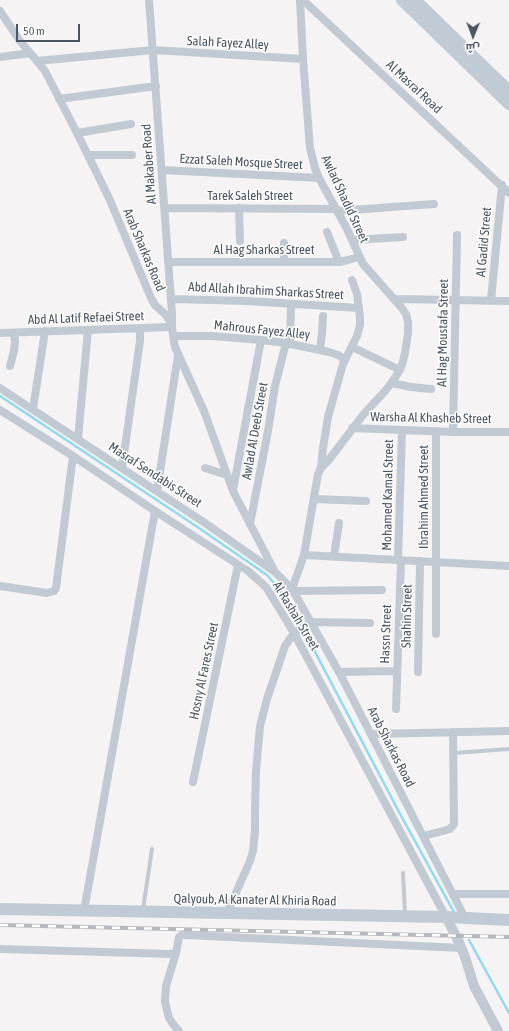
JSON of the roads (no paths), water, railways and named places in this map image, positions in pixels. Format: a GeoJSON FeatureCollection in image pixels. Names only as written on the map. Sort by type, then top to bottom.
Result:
{"type":"FeatureCollection","features":[{"type":"Feature","properties":{"kind":"main road"},"geometry":{"type":"LineString","coordinates":[[402,0],[509,104]]}},
{"type":"Feature","properties":{"kind":"main road"},"geometry":{"type":"LineString","coordinates":[[415,0],[509,90]]}},
{"type":"Feature","properties":{"kind":"main road","name":"Qalyoub, Al Kanater Al Khiria Road"},"geometry":{"type":"LineString","coordinates":[[0,909],[446,917],[509,920]]}},
{"type":"Feature","properties":{"kind":"street","name":"Al Makaber Road"},"geometry":{"type":"LineString","coordinates":[[149,0],[172,327]]}},
{"type":"Feature","properties":{"kind":"street","name":"Awlad Shadid Street"},"geometry":{"type":"LineString","coordinates":[[302,0],[302,59],[310,148],[315,168],[352,240],[359,257],[368,270],[395,299],[406,314],[408,322],[407,342],[400,370],[392,383],[363,414],[322,468]]}},
{"type":"Feature","properties":{"kind":"street","name":"Al Masraf Road"},"geometry":{"type":"LineString","coordinates":[[302,0],[509,193]]}},
{"type":"Feature","properties":{"kind":"street","name":"Arab Sharkas Road"},"geometry":{"type":"LineString","coordinates":[[0,11],[15,35],[45,71],[88,155],[112,205],[151,298],[155,305],[166,315],[172,327],[175,347],[204,411],[233,491],[275,572]]}},
{"type":"Feature","properties":{"kind":"street","name":"Salah Fayez Alley"},"geometry":{"type":"LineString","coordinates":[[37,61],[153,50],[302,59]]}},
{"type":"Feature","properties":{"kind":"street"},"geometry":{"type":"LineString","coordinates":[[0,57],[30,53]]}},
{"type":"Feature","properties":{"kind":"street"},"geometry":{"type":"LineString","coordinates":[[59,99],[156,86]]}},
{"type":"Feature","properties":{"kind":"street"},"geometry":{"type":"LineString","coordinates":[[77,133],[131,124]]}},
{"type":"Feature","properties":{"kind":"street"},"geometry":{"type":"LineString","coordinates":[[88,155],[132,155]]}},
{"type":"Feature","properties":{"kind":"street","name":"Ezzat Saleh Mosque Street"},"geometry":{"type":"LineString","coordinates":[[162,170],[319,178]]}},
{"type":"Feature","properties":{"kind":"street","name":"Al Gadid Street"},"geometry":{"type":"LineString","coordinates":[[491,300],[502,185]]}},
{"type":"Feature","properties":{"kind":"street","name":"Tarek Saleh Street"},"geometry":{"type":"LineString","coordinates":[[164,208],[337,210],[434,204]]}},
{"type":"Feature","properties":{"kind":"street"},"geometry":{"type":"LineString","coordinates":[[239,208],[240,241]]}},
{"type":"Feature","properties":{"kind":"street"},"geometry":{"type":"LineString","coordinates":[[327,232],[339,262]]}},
{"type":"Feature","properties":{"kind":"street","name":"Al Hag Moustafa Street"},"geometry":{"type":"LineString","coordinates":[[453,432],[457,235]]}},
{"type":"Feature","properties":{"kind":"street"},"geometry":{"type":"LineString","coordinates":[[352,240],[403,236]]}},
{"type":"Feature","properties":{"kind":"street"},"geometry":{"type":"LineString","coordinates":[[284,243],[284,262]]}},
{"type":"Feature","properties":{"kind":"street","name":"Al Hag Sharkas Street"},"geometry":{"type":"LineString","coordinates":[[168,262],[339,262],[359,257]]}},
{"type":"Feature","properties":{"kind":"street"},"geometry":{"type":"LineString","coordinates":[[352,280],[357,294],[360,326],[357,336],[345,360],[328,417],[322,468],[318,474],[304,555],[293,590],[382,590]]}},
{"type":"Feature","properties":{"kind":"street","name":"Abd Allah Ibrahim Sharkas Street"},"geometry":{"type":"LineString","coordinates":[[171,299],[247,301],[359,308]]}},
{"type":"Feature","properties":{"kind":"street"},"geometry":{"type":"LineString","coordinates":[[395,299],[509,301]]}},
{"type":"Feature","properties":{"kind":"street","name":"Awlad Al Deeb Street"},"geometry":{"type":"LineString","coordinates":[[250,524],[275,386],[288,344],[291,304]]}},
{"type":"Feature","properties":{"kind":"street"},"geometry":{"type":"LineString","coordinates":[[320,349],[323,316]]}},
{"type":"Feature","properties":{"kind":"street","name":"Abd Al Latif Refaei Street"},"geometry":{"type":"LineString","coordinates":[[0,333],[172,327]]}},
{"type":"Feature","properties":{"kind":"street"},"geometry":{"type":"LineString","coordinates":[[122,468],[140,341],[140,328]]}},
{"type":"Feature","properties":{"kind":"street"},"geometry":{"type":"LineString","coordinates":[[78,438],[88,330]]}},
{"type":"Feature","properties":{"kind":"street"},"geometry":{"type":"LineString","coordinates":[[33,409],[45,331]]}},
{"type":"Feature","properties":{"kind":"street"},"geometry":{"type":"LineString","coordinates":[[10,366],[14,351],[14,333]]}},
{"type":"Feature","properties":{"kind":"street","name":"Mahrous Fayez Alley"},"geometry":{"type":"LineString","coordinates":[[173,336],[212,336],[262,340],[320,349],[338,355],[345,360]]}},
{"type":"Feature","properties":{"kind":"street"},"geometry":{"type":"LineString","coordinates":[[233,491],[262,340]]}},
{"type":"Feature","properties":{"kind":"street"},"geometry":{"type":"LineString","coordinates":[[352,346],[400,370]]}},
{"type":"Feature","properties":{"kind":"street"},"geometry":{"type":"LineString","coordinates":[[157,491],[178,355]]}},
{"type":"Feature","properties":{"kind":"street"},"geometry":{"type":"LineString","coordinates":[[392,383],[431,389]]}},
{"type":"Feature","properties":{"kind":"street","name":"Masraf Sendabis Street"},"geometry":{"type":"LineString","coordinates":[[0,388],[205,523],[275,572],[293,590]]}},
{"type":"Feature","properties":{"kind":"street","name":"Al Rashah Street"},"geometry":{"type":"LineString","coordinates":[[0,410],[253,574],[266,587],[294,632],[446,917]]}},
{"type":"Feature","properties":{"kind":"street","name":"Warsha Al Khasheb Street"},"geometry":{"type":"LineString","coordinates":[[352,428],[453,432],[509,432]]}},
{"type":"Feature","properties":{"kind":"street","name":"Mohamed Kamal Street"},"geometry":{"type":"LineString","coordinates":[[400,560],[402,430]]}},
{"type":"Feature","properties":{"kind":"street","name":"Ibrahim Ahmed Street"},"geometry":{"type":"LineString","coordinates":[[436,431],[436,634]]}},
{"type":"Feature","properties":{"kind":"street"},"geometry":{"type":"LineString","coordinates":[[0,586],[47,593],[54,591],[56,588],[73,456]]}},
{"type":"Feature","properties":{"kind":"street"},"geometry":{"type":"LineString","coordinates":[[205,468],[227,474]]}},
{"type":"Feature","properties":{"kind":"street"},"geometry":{"type":"LineString","coordinates":[[314,499],[366,501]]}},
{"type":"Feature","properties":{"kind":"street"},"geometry":{"type":"LineString","coordinates":[[84,911],[155,511]]}},
{"type":"Feature","properties":{"kind":"street"},"geometry":{"type":"LineString","coordinates":[[334,556],[339,523]]}},
{"type":"Feature","properties":{"kind":"street"},"geometry":{"type":"LineString","coordinates":[[304,555],[509,566]]}},
{"type":"Feature","properties":{"kind":"street","name":"Hassn Street"},"geometry":{"type":"LineString","coordinates":[[396,710],[400,560]]}},
{"type":"Feature","properties":{"kind":"street","name":"Shahin Street"},"geometry":{"type":"LineString","coordinates":[[418,672],[420,561]]}},
{"type":"Feature","properties":{"kind":"street","name":"Hosny Al Fares Street"},"geometry":{"type":"LineString","coordinates":[[193,782],[238,565]]}},
{"type":"Feature","properties":{"kind":"street","name":"Arab Sharkas Road"},"geometry":{"type":"LineString","coordinates":[[293,590],[339,672],[465,918]]}},
{"type":"Feature","properties":{"kind":"street"},"geometry":{"type":"LineString","coordinates":[[227,913],[253,851],[257,755],[260,726],[267,699],[285,646],[294,632],[311,622],[370,623]]}},
{"type":"Feature","properties":{"kind":"street"},"geometry":{"type":"LineString","coordinates":[[339,672],[397,671]]}},
{"type":"Feature","properties":{"kind":"street"},"geometry":{"type":"LineString","coordinates":[[371,734],[509,731]]}},
{"type":"Feature","properties":{"kind":"street"},"geometry":{"type":"LineString","coordinates":[[424,836],[448,830],[453,826],[453,732]]}},
{"type":"Feature","properties":{"kind":"street"},"geometry":{"type":"LineString","coordinates":[[453,894],[509,894]]}},
{"type":"Feature","properties":{"kind":"street"},"geometry":{"type":"LineString","coordinates":[[446,917],[461,948],[474,986],[498,1031]]}},
{"type":"Feature","properties":{"kind":"street"},"geometry":{"type":"LineString","coordinates":[[179,1031],[169,1018],[165,1002],[166,986],[176,953],[179,937],[182,935],[461,948]]}},
{"type":"Feature","properties":{"kind":"street"},"geometry":{"type":"LineString","coordinates":[[0,949],[176,953]]}},
{"type":"Feature","properties":{"kind":"lane"},"geometry":{"type":"LineString","coordinates":[[453,753],[509,749]]}},
{"type":"Feature","properties":{"kind":"lane"},"geometry":{"type":"LineString","coordinates":[[143,912],[152,849]]}},
{"type":"Feature","properties":{"kind":"lane"},"geometry":{"type":"LineString","coordinates":[[403,873],[405,917]]}},
{"type":"Feature","properties":{"kind":"waterway"},"geometry":{"type":"LineString","coordinates":[[0,396],[267,575],[291,606],[399,812],[455,914]]}},
{"type":"Feature","properties":{"kind":"waterway"},"geometry":{"type":"LineString","coordinates":[[469,940],[509,1013]]}},
{"type":"Feature","properties":{"kind":"railway"},"geometry":{"type":"LineString","coordinates":[[0,925],[509,937]]}}]}
